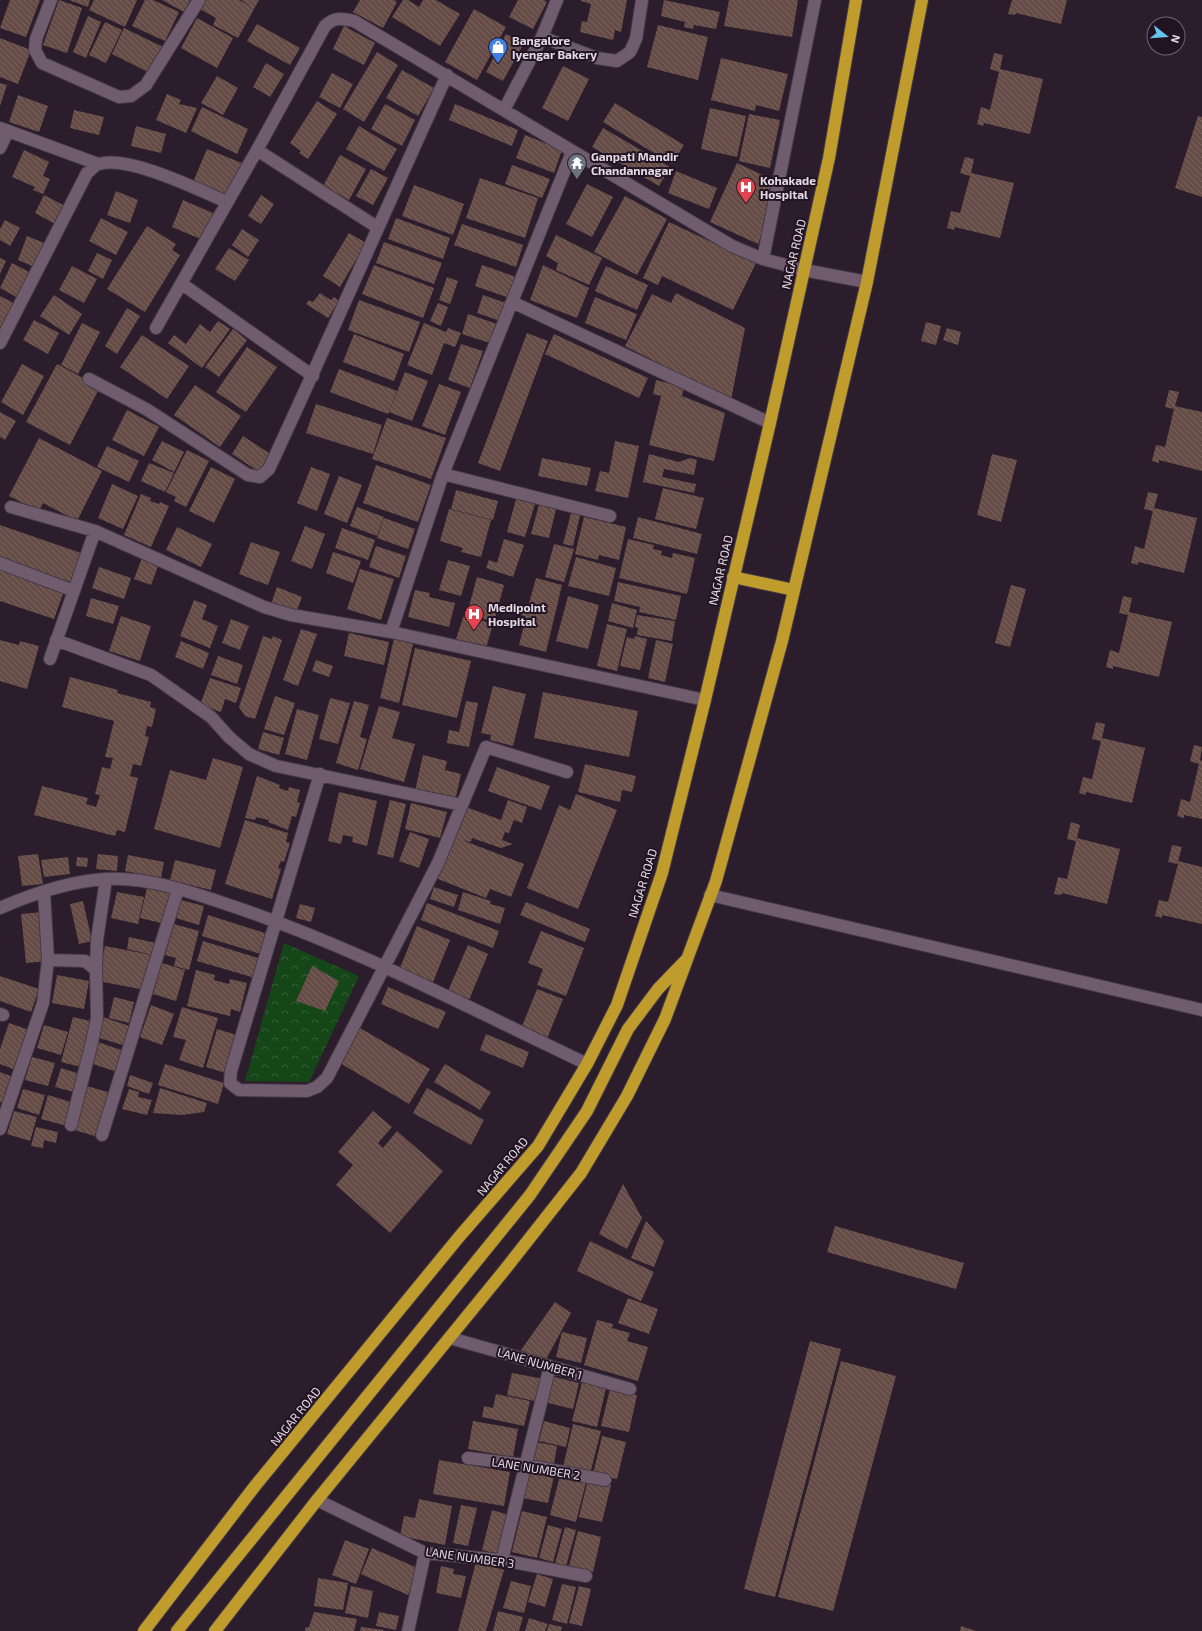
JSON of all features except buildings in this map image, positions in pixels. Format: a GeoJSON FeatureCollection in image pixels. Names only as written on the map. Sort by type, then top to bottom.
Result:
{"type":"FeatureCollection","features":[{"type":"Feature","properties":{"kind":"highway","name":"NAGAR ROAD"},"geometry":{"type":"LineString","coordinates":[[144,1631],[255,1486],[454,1243],[538,1146],[587,1064],[617,1005],[662,873],[770,423],[829,158],[856,0]]}},
{"type":"Feature","properties":{"kind":"highway"},"geometry":{"type":"LineString","coordinates":[[214,1631],[316,1500],[450,1338],[581,1173],[627,1096],[665,1019],[710,895],[782,641],[867,282],[922,0]]}},
{"type":"Feature","properties":{"kind":"highway"},"geometry":{"type":"LineString","coordinates":[[733,577],[794,590]]}},
{"type":"Feature","properties":{"kind":"highway"},"geometry":{"type":"LineString","coordinates":[[177,1631],[530,1195],[587,1111],[628,1028],[658,989],[687,959]]}},
{"type":"Feature","properties":{"kind":"street"},"geometry":{"type":"LineString","coordinates":[[51,0],[36,39],[36,50],[42,63],[119,98],[131,96],[146,85],[199,0]]}},
{"type":"Feature","properties":{"kind":"street"},"geometry":{"type":"LineString","coordinates":[[504,110],[542,37],[557,0]]}},
{"type":"Feature","properties":{"kind":"street"},"geometry":{"type":"LineString","coordinates":[[542,37],[596,58],[617,60],[630,52],[636,39],[642,0]]}},
{"type":"Feature","properties":{"kind":"street"},"geometry":{"type":"LineString","coordinates":[[763,259],[815,0]]}},
{"type":"Feature","properties":{"kind":"street"},"geometry":{"type":"LineString","coordinates":[[156,328],[257,150],[325,26],[331,20],[339,18],[354,21],[732,246],[763,259],[804,270],[867,282]]}},
{"type":"Feature","properties":{"kind":"street"},"geometry":{"type":"LineString","coordinates":[[89,379],[146,409],[248,475],[260,477],[269,469],[313,376],[377,227],[447,75]]}},
{"type":"Feature","properties":{"kind":"street"},"geometry":{"type":"LineString","coordinates":[[0,148],[4,130],[98,164],[110,162],[145,169],[169,177],[227,202]]}},
{"type":"Feature","properties":{"kind":"street"},"geometry":{"type":"LineString","coordinates":[[257,150],[377,227]]}},
{"type":"Feature","properties":{"kind":"street"},"geometry":{"type":"LineString","coordinates":[[391,632],[443,474],[572,152]]}},
{"type":"Feature","properties":{"kind":"street"},"geometry":{"type":"LineString","coordinates":[[0,343],[87,173],[98,164]]}},
{"type":"Feature","properties":{"kind":"street"},"geometry":{"type":"LineString","coordinates":[[182,284],[313,376]]}},
{"type":"Feature","properties":{"kind":"street"},"geometry":{"type":"LineString","coordinates":[[512,302],[770,423]]}},
{"type":"Feature","properties":{"kind":"street"},"geometry":{"type":"LineString","coordinates":[[443,474],[610,516]]}},
{"type":"Feature","properties":{"kind":"street"},"geometry":{"type":"LineString","coordinates":[[11,507],[95,531],[264,606],[291,615],[391,632],[704,700]]}},
{"type":"Feature","properties":{"kind":"street"},"geometry":{"type":"LineString","coordinates":[[50,658],[95,531]]}},
{"type":"Feature","properties":{"kind":"street"},"geometry":{"type":"LineString","coordinates":[[0,563],[74,591]]}},
{"type":"Feature","properties":{"kind":"street"},"geometry":{"type":"LineString","coordinates":[[56,640],[151,675],[211,717],[229,737],[249,754],[276,766],[462,805]]}},
{"type":"Feature","properties":{"kind":"street"},"geometry":{"type":"LineString","coordinates":[[320,774],[231,1071],[230,1083],[239,1090],[306,1091],[317,1087],[327,1078],[438,862],[486,747],[567,772]]}},
{"type":"Feature","properties":{"kind":"street"},"geometry":{"type":"LineString","coordinates":[[0,908],[44,892],[78,883],[106,879],[135,881],[178,889],[277,920],[384,968],[587,1064]]}},
{"type":"Feature","properties":{"kind":"street"},"geometry":{"type":"LineString","coordinates":[[71,1125],[97,1018],[97,940],[106,879]]}},
{"type":"Feature","properties":{"kind":"street"},"geometry":{"type":"LineString","coordinates":[[102,1135],[178,889]]}},
{"type":"Feature","properties":{"kind":"street"},"geometry":{"type":"LineString","coordinates":[[0,1129],[44,1003],[48,960],[44,892]]}},
{"type":"Feature","properties":{"kind":"street"},"geometry":{"type":"LineString","coordinates":[[710,895],[1202,1010]]}},
{"type":"Feature","properties":{"kind":"street"},"geometry":{"type":"LineString","coordinates":[[48,960],[85,961],[96,970]]}},
{"type":"Feature","properties":{"kind":"street","name":"LANE NUMBER 1"},"geometry":{"type":"LineString","coordinates":[[450,1338],[630,1389]]}},
{"type":"Feature","properties":{"kind":"street"},"geometry":{"type":"LineString","coordinates":[[502,1560],[550,1366]]}},
{"type":"Feature","properties":{"kind":"street","name":"LANE NUMBER 2"},"geometry":{"type":"LineString","coordinates":[[468,1458],[526,1465],[605,1480]]}},
{"type":"Feature","properties":{"kind":"street","name":"LANE NUMBER 3"},"geometry":{"type":"LineString","coordinates":[[316,1500],[425,1553],[502,1560],[586,1576]]}},
{"type":"Feature","properties":{"kind":"street"},"geometry":{"type":"LineString","coordinates":[[408,1631],[425,1553]]}},
{"type":"Feature","properties":{"kind":"green space"},"geometry":{"type":"Polygon","coordinates":[[[284,943],[359,976],[309,1082],[245,1081],[284,943]]]}},
{"type":"Feature","properties":{"kind":"place","name":"Bangalore Iyengar Bakery"},"geometry":{"type":"Point","coordinates":[498,64]}},
{"type":"Feature","properties":{"kind":"place","name":"Ganpati Mandir Chandannagar"},"geometry":{"type":"Point","coordinates":[577,180]}},
{"type":"Feature","properties":{"kind":"place","name":"Kohakade Hospital"},"geometry":{"type":"Point","coordinates":[746,204]}},
{"type":"Feature","properties":{"kind":"place","name":"Medipoint Hospital"},"geometry":{"type":"Point","coordinates":[474,631]}}]}
